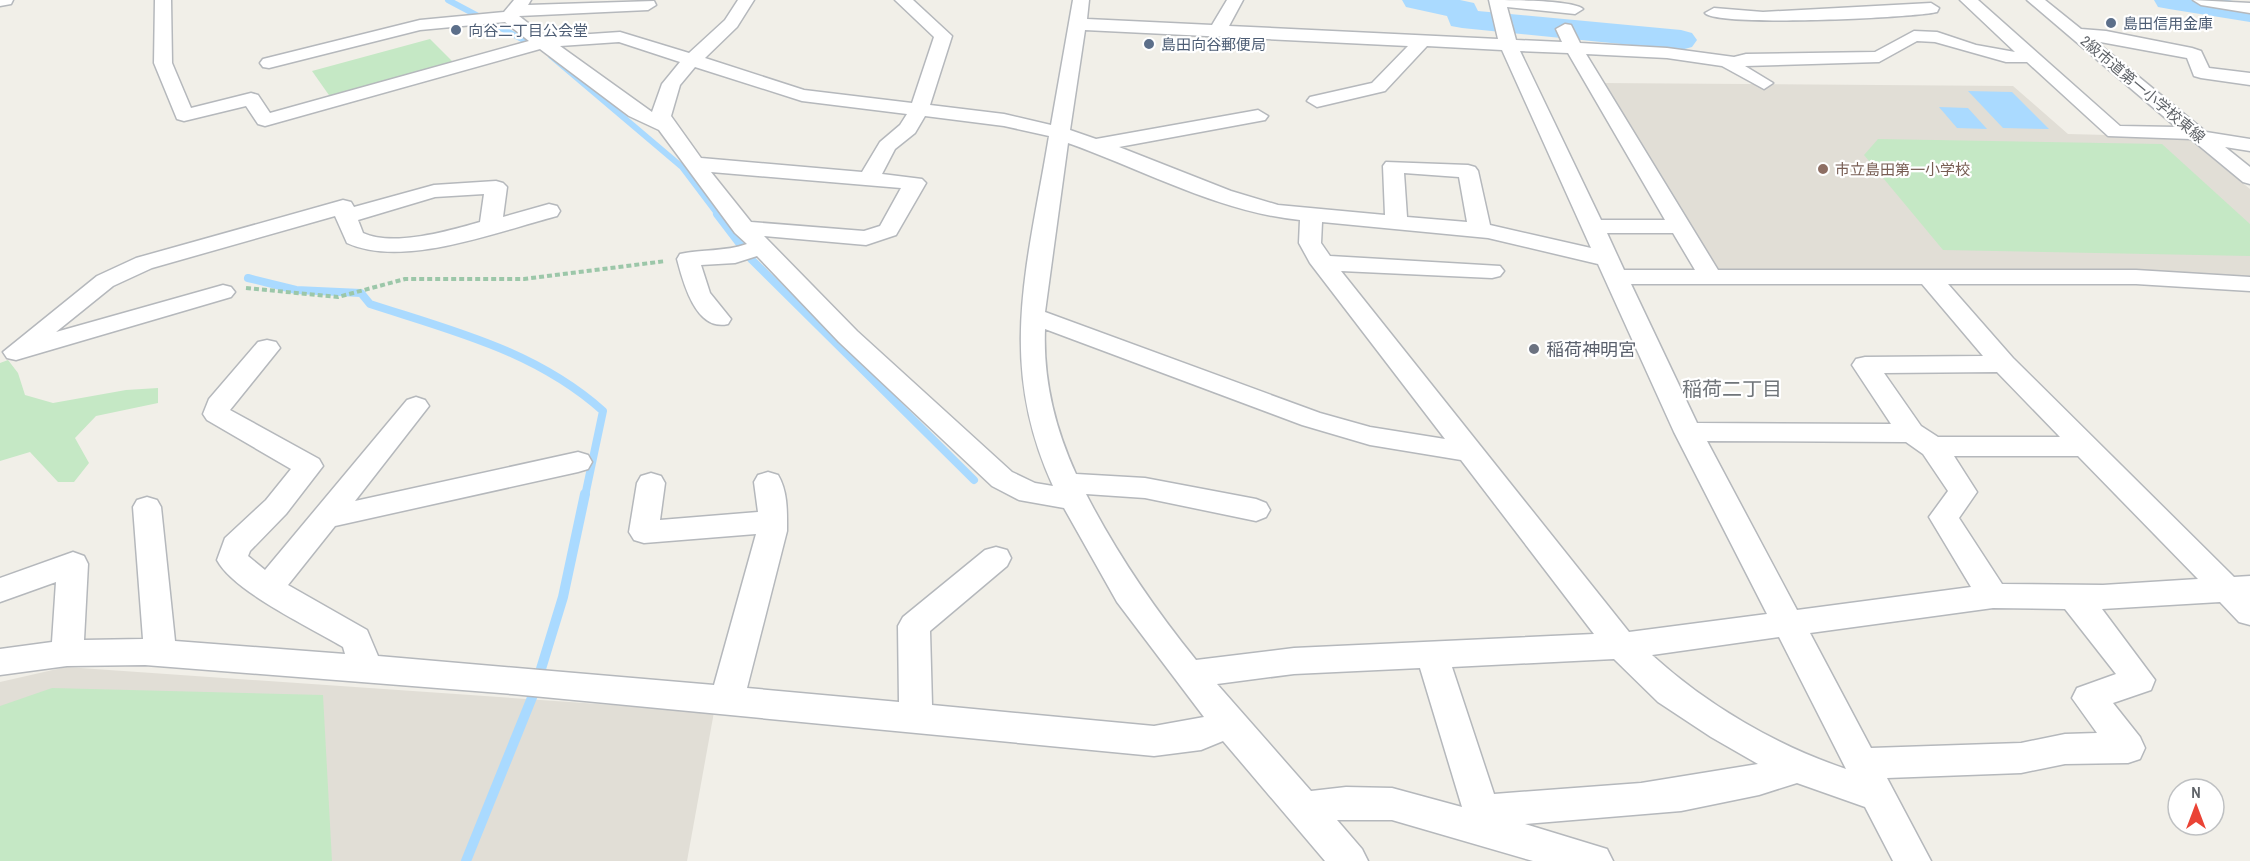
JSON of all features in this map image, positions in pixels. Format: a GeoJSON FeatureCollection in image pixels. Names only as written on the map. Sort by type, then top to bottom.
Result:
{"type":"FeatureCollection","features":[{"type":"Feature","properties":{"kind":"street"},"geometry":{"type":"LineString","coordinates":[[163,0],[163,63],[184,115],[251,99],[265,120],[544,42],[620,38],[802,95],[1004,120],[1060,133],[1223,196],[1277,211],[1480,230],[1516,236],[1612,268],[1712,277],[2136,277],[2250,284]]}},
{"type":"Feature","properties":{"kind":"street"},"geometry":{"type":"LineString","coordinates":[[746,0],[732,24],[670,86],[661,116],[672,137],[743,228],[797,286],[1002,479],[1029,494],[1145,488],[1256,510]]}},
{"type":"Feature","properties":{"kind":"street"},"geometry":{"type":"LineString","coordinates":[[869,179],[887,146],[908,129],[919,110],[943,36],[903,0]]}},
{"type":"Feature","properties":{"kind":"street"},"geometry":{"type":"LineString","coordinates":[[1218,31],[1235,0]]}},
{"type":"Feature","properties":{"kind":"street"},"geometry":{"type":"LineString","coordinates":[[1968,0],[2115,132],[2199,135],[2250,145]]}},
{"type":"Feature","properties":{"kind":"street","name":"2級市道第一小学校東線"},"geometry":{"type":"LineString","coordinates":[[2035,0],[2250,178]]}},
{"type":"Feature","properties":{"kind":"street"},"geometry":{"type":"LineString","coordinates":[[2200,0],[2250,8]]}},
{"type":"Feature","properties":{"kind":"street"},"geometry":{"type":"LineString","coordinates":[[1575,9],[1497,1],[1505,30],[1688,432],[1912,861]]}},
{"type":"Feature","properties":{"kind":"street"},"geometry":{"type":"LineString","coordinates":[[620,38],[650,3]]}},
{"type":"Feature","properties":{"kind":"street"},"geometry":{"type":"LineString","coordinates":[[269,63],[420,25],[476,19],[510,11],[650,3]]}},
{"type":"Feature","properties":{"kind":"street"},"geometry":{"type":"LineString","coordinates":[[1714,13],[1762,17],[1931,8]]}},
{"type":"Feature","properties":{"kind":"street"},"geometry":{"type":"LineString","coordinates":[[510,11],[544,42],[636,112],[667,126]]}},
{"type":"Feature","properties":{"kind":"street"},"geometry":{"type":"LineString","coordinates":[[1860,11],[1914,36],[1937,37],[1971,49],[2006,57],[2032,57]]}},
{"type":"Feature","properties":{"kind":"street"},"geometry":{"type":"LineString","coordinates":[[1349,861],[1190,674],[1129,597],[1090,535],[1048,442],[1038,405],[1032,366],[1032,316],[1080,12],[1218,31],[1422,41],[1505,30],[1574,49],[1667,52],[1732,62],[1746,59],[1879,57],[1914,36]]}},
{"type":"Feature","properties":{"kind":"street"},"geometry":{"type":"LineString","coordinates":[[1564,29],[1712,277]]}},
{"type":"Feature","properties":{"kind":"street"},"geometry":{"type":"LineString","coordinates":[[2077,34],[2106,36],[2186,52],[2195,56],[2200,72],[2250,79]]}},
{"type":"Feature","properties":{"kind":"street"},"geometry":{"type":"LineString","coordinates":[[1317,101],[1378,87],[1422,41]]}},
{"type":"Feature","properties":{"kind":"street"},"geometry":{"type":"LineString","coordinates":[[1732,62],[1730,65],[1736,70],[1764,83]]}},
{"type":"Feature","properties":{"kind":"street"},"geometry":{"type":"LineString","coordinates":[[1094,145],[1258,116]]}},
{"type":"Feature","properties":{"kind":"street"},"geometry":{"type":"LineString","coordinates":[[694,164],[915,183],[888,230],[866,238],[743,228]]}},
{"type":"Feature","properties":{"kind":"street"},"geometry":{"type":"LineString","coordinates":[[1396,222],[1393,166],[1468,171],[1480,230]]}},
{"type":"Feature","properties":{"kind":"street"},"geometry":{"type":"LineString","coordinates":[[8,355],[105,281],[135,268],[344,212],[434,191],[496,187],[491,225]]}},
{"type":"Feature","properties":{"kind":"street"},"geometry":{"type":"LineString","coordinates":[[344,212],[355,238],[372,246],[392,247],[549,211]]}},
{"type":"Feature","properties":{"kind":"street"},"geometry":{"type":"LineString","coordinates":[[1311,213],[1310,243],[1322,263],[1621,646],[1670,692],[1723,728],[1797,768],[1877,795]]}},
{"type":"Feature","properties":{"kind":"street"},"geometry":{"type":"LineString","coordinates":[[1594,227],[1681,226]]}},
{"type":"Feature","properties":{"kind":"street"},"geometry":{"type":"LineString","coordinates":[[718,319],[699,295],[688,260],[735,256],[761,247]]}},
{"type":"Feature","properties":{"kind":"street"},"geometry":{"type":"LineString","coordinates":[[1322,263],[1492,271]]}},
{"type":"Feature","properties":{"kind":"street"},"geometry":{"type":"LineString","coordinates":[[1929,277],[2004,364],[2086,446],[2238,589],[2250,614]]}},
{"type":"Feature","properties":{"kind":"street"},"geometry":{"type":"LineString","coordinates":[[8,355],[223,292]]}},
{"type":"Feature","properties":{"kind":"street"},"geometry":{"type":"LineString","coordinates":[[1032,316],[1311,419],[1370,436],[1468,452]]}},
{"type":"Feature","properties":{"kind":"street"},"geometry":{"type":"LineString","coordinates":[[267,348],[218,405],[216,414],[309,466],[276,507],[236,546],[232,560],[268,588],[356,639],[366,669]]}},
{"type":"Feature","properties":{"kind":"street"},"geometry":{"type":"LineString","coordinates":[[1993,596],[1944,517],[1963,492],[1865,365],[2004,364]]}},
{"type":"Feature","properties":{"kind":"street"},"geometry":{"type":"LineString","coordinates":[[268,588],[416,406]]}},
{"type":"Feature","properties":{"kind":"street"},"geometry":{"type":"LineString","coordinates":[[1688,432],[2086,446]]}},
{"type":"Feature","properties":{"kind":"street"},"geometry":{"type":"LineString","coordinates":[[324,518],[578,462]]}},
{"type":"Feature","properties":{"kind":"street"},"geometry":{"type":"LineString","coordinates":[[727,700],[772,522],[773,505],[768,482]]}},
{"type":"Feature","properties":{"kind":"street"},"geometry":{"type":"LineString","coordinates":[[651,483],[644,532],[772,522]]}},
{"type":"Feature","properties":{"kind":"street"},"geometry":{"type":"LineString","coordinates":[[147,507],[160,654]]}},
{"type":"Feature","properties":{"kind":"street"},"geometry":{"type":"LineString","coordinates":[[916,718],[914,626],[996,558]]}},
{"type":"Feature","properties":{"kind":"street"},"geometry":{"type":"LineString","coordinates":[[0,590],[73,564],[67,653]]}},
{"type":"Feature","properties":{"kind":"street"},"geometry":{"type":"LineString","coordinates":[[1190,674],[1294,661],[1621,646],[1789,626],[1993,596],[2074,597],[2238,589]]}},
{"type":"Feature","properties":{"kind":"street"},"geometry":{"type":"LineString","coordinates":[[1861,764],[2021,758],[2065,749],[2128,748],[2089,698],[2139,680],[2074,597]]}},
{"type":"Feature","properties":{"kind":"street"},"geometry":{"type":"LineString","coordinates":[[0,662],[67,653],[160,654],[512,680],[1154,741],[1201,735],[1230,721]]}},
{"type":"Feature","properties":{"kind":"street"},"geometry":{"type":"LineString","coordinates":[[1432,655],[1484,821]]}},
{"type":"Feature","properties":{"kind":"street"},"geometry":{"type":"LineString","coordinates":[[1484,821],[1680,796],[1763,780],[1797,768]]}},
{"type":"Feature","properties":{"kind":"street"},"geometry":{"type":"LineString","coordinates":[[1305,808],[1346,803],[1392,804],[1484,821],[1594,861]]}},
{"type":"Feature","properties":{"kind":"path"},"geometry":{"type":"LineString","coordinates":[[223,292],[237,287],[338,297],[405,279],[524,279],[688,260]]}},
{"type":"Feature","properties":{"kind":"shaded area"},"geometry":{"type":"Polygon","coordinates":[[[1600,83],[2013,86],[2068,134],[2186,137],[2250,189],[2250,279],[1711,271],[1600,83]]]}},
{"type":"Feature","properties":{"kind":"shaded area"},"geometry":{"type":"Polygon","coordinates":[[[66,667],[714,712],[687,861],[0,861],[0,682],[66,667]]]}},
{"type":"Feature","properties":{"kind":"green space"},"geometry":{"type":"Polygon","coordinates":[[[430,39],[453,62],[331,98],[312,71],[430,39]]]}},
{"type":"Feature","properties":{"kind":"green space"},"geometry":{"type":"Polygon","coordinates":[[[1878,139],[2162,144],[2250,224],[2250,256],[1943,250],[1864,155],[1878,139]]]}},
{"type":"Feature","properties":{"kind":"green space"},"geometry":{"type":"Polygon","coordinates":[[[8,360],[18,373],[25,395],[53,403],[126,390],[158,388],[158,403],[96,416],[75,438],[89,463],[74,482],[58,482],[30,452],[0,461],[0,363],[8,360]]]}},
{"type":"Feature","properties":{"kind":"green space"},"geometry":{"type":"Polygon","coordinates":[[[52,688],[323,695],[332,861],[0,861],[0,706],[52,688]]]}},
{"type":"Feature","properties":{"kind":"water"},"geometry":{"type":"Polygon","coordinates":[[[1968,91],[2012,92],[2049,129],[2003,128],[1968,91]]]}},
{"type":"Feature","properties":{"kind":"water"},"geometry":{"type":"Polygon","coordinates":[[[1939,107],[1968,108],[1987,129],[1957,128],[1939,107]]]}},
{"type":"Feature","properties":{"kind":"waterway"},"geometry":{"type":"LineString","coordinates":[[448,0],[535,46]]}},
{"type":"Feature","properties":{"kind":"waterway"},"geometry":{"type":"LineString","coordinates":[[1417,0],[1463,10],[1462,19],[1681,40]]}},
{"type":"Feature","properties":{"kind":"waterway"},"geometry":{"type":"LineString","coordinates":[[2169,0],[2250,13]]}},
{"type":"Feature","properties":{"kind":"waterway"},"geometry":{"type":"LineString","coordinates":[[551,56],[682,167],[719,216]]}},
{"type":"Feature","properties":{"kind":"waterway"},"geometry":{"type":"LineString","coordinates":[[717,214],[752,260],[974,480]]}},
{"type":"Feature","properties":{"kind":"waterway"},"geometry":{"type":"LineString","coordinates":[[248,278],[296,290],[361,293],[370,304],[463,334],[522,358],[577,390],[603,411],[585,496]]}},
{"type":"Feature","properties":{"kind":"waterway"},"geometry":{"type":"LineString","coordinates":[[466,861],[533,695],[563,597],[585,494]]}},
{"type":"Feature","properties":{"kind":"place","name":"島田信用金庫"},"geometry":{"type":"Point","coordinates":[2111,23]}},
{"type":"Feature","properties":{"kind":"place","name":"向谷二丁目公会堂"},"geometry":{"type":"Point","coordinates":[456,30]}},
{"type":"Feature","properties":{"kind":"place","name":"島田向谷郵便局"},"geometry":{"type":"Point","coordinates":[1149,44]}},
{"type":"Feature","properties":{"kind":"place","name":"市立島田第一小学校"},"geometry":{"type":"Point","coordinates":[1823,169]}},
{"type":"Feature","properties":{"kind":"place","name":"稲荷神明宮"},"geometry":{"type":"Point","coordinates":[1534,349]}},
{"type":"Feature","properties":{"kind":"district","name":"稲荷二丁目"},"geometry":{"type":"Point","coordinates":[1732,388]}}]}
